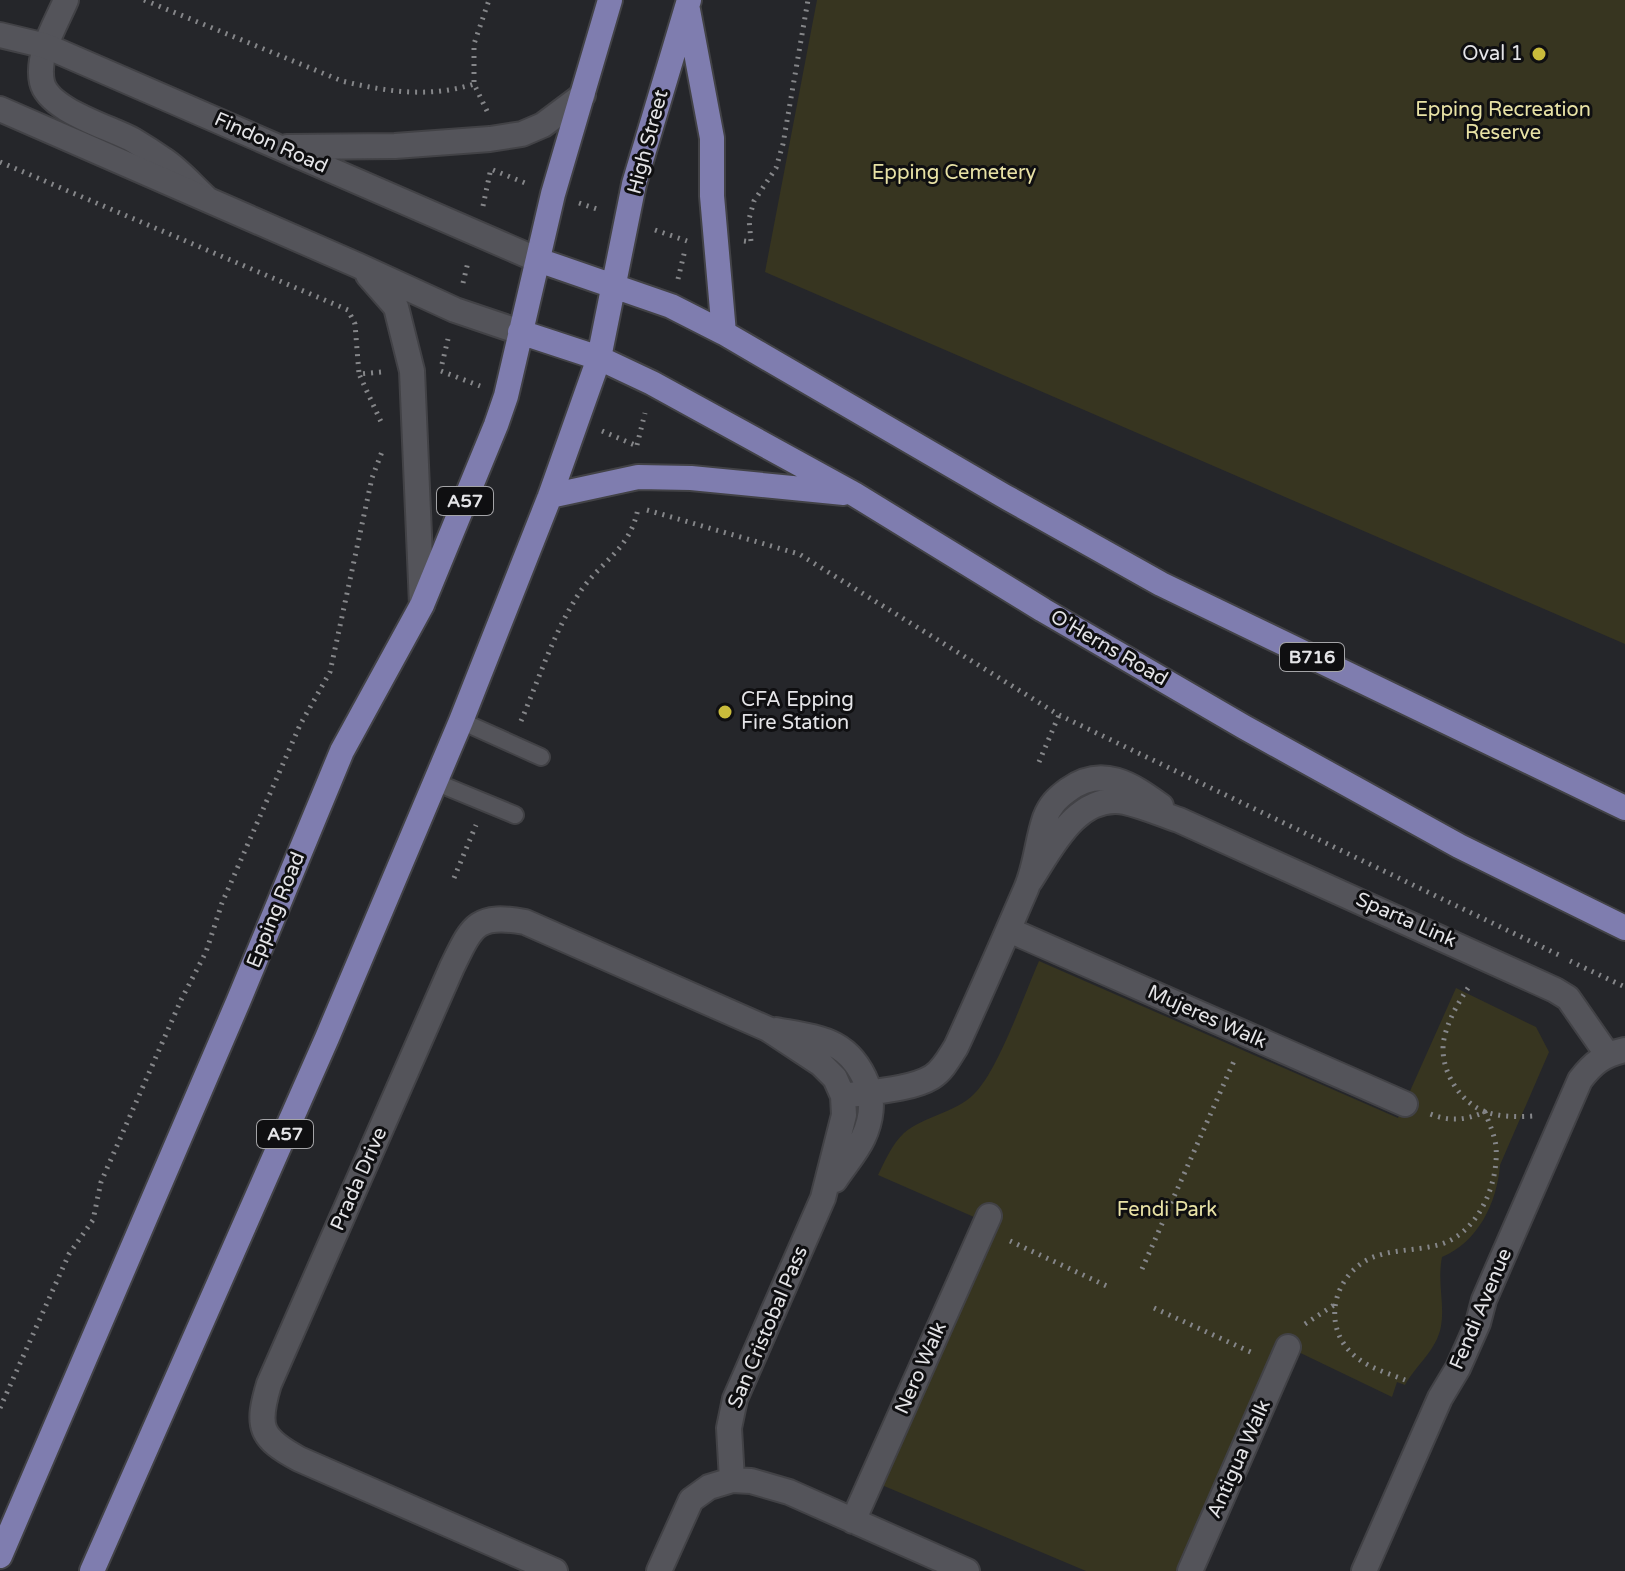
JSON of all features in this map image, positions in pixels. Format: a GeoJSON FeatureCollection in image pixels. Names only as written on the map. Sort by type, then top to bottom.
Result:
{"type":"FeatureCollection","features":[{"type":"Feature","properties":{"kind":"main road","name":"A57"},"geometry":{"type":"LineString","coordinates":[[538,260],[553,194],[610,0]]}},
{"type":"Feature","properties":{"kind":"main road","name":"High Street"},"geometry":{"type":"LineString","coordinates":[[615,286],[634,184],[688,2]]}},
{"type":"Feature","properties":{"kind":"main road"},"geometry":{"type":"LineString","coordinates":[[688,2],[712,138],[712,196],[724,333]]}},
{"type":"Feature","properties":{"kind":"main road"},"geometry":{"type":"LineString","coordinates":[[538,260],[615,286],[599,358],[550,496]]}},
{"type":"Feature","properties":{"kind":"main road","name":"Epping Road"},"geometry":{"type":"LineString","coordinates":[[0,1556],[238,1002],[342,751],[422,605],[506,396],[538,260]]}},
{"type":"Feature","properties":{"kind":"main road","name":"B716"},"geometry":{"type":"LineString","coordinates":[[615,286],[671,306],[724,333],[1161,584],[1625,808]]}},
{"type":"Feature","properties":{"kind":"main road","name":"O'Herns Road"},"geometry":{"type":"LineString","coordinates":[[520,332],[599,358],[652,383],[854,494],[1043,610],[1244,727],[1459,846],[1625,928]]}},
{"type":"Feature","properties":{"kind":"main road"},"geometry":{"type":"LineString","coordinates":[[550,496],[638,477],[691,478],[854,494]]}},
{"type":"Feature","properties":{"kind":"main road","name":"A57"},"geometry":{"type":"LineString","coordinates":[[92,1571],[327,1038],[461,721],[550,496]]}},
{"type":"Feature","properties":{"kind":"street"},"geometry":{"type":"LineString","coordinates":[[66,0],[46,46],[42,64],[42,84],[52,99],[168,162],[205,198]]}},
{"type":"Feature","properties":{"kind":"street","name":"Findon Road"},"geometry":{"type":"LineString","coordinates":[[0,35],[46,46],[538,260]]}},
{"type":"Feature","properties":{"kind":"street"},"geometry":{"type":"LineString","coordinates":[[280,147],[395,146],[522,134],[543,125],[583,95]]}},
{"type":"Feature","properties":{"kind":"street"},"geometry":{"type":"LineString","coordinates":[[0,109],[455,310],[520,332]]}},
{"type":"Feature","properties":{"kind":"street"},"geometry":{"type":"LineString","coordinates":[[357,265],[382,288],[396,307],[412,371],[422,605]]}},
{"type":"Feature","properties":{"kind":"street","name":"Sparta Link"},"geometry":{"type":"LineString","coordinates":[[843,1096],[919,1083],[933,1077],[946,1064],[1030,881],[1060,834],[1088,808],[1104,802],[1123,801],[1179,820],[1555,990],[1568,998],[1616,1052]]}},
{"type":"Feature","properties":{"kind":"street","name":"Prada Drive"},"geometry":{"type":"LineString","coordinates":[[555,1571],[276,1446],[267,1437],[263,1425],[264,1401],[269,1384],[452,967],[474,928],[485,921],[500,918],[525,922],[768,1029],[821,1064],[835,1078],[843,1096]]}},
{"type":"Feature","properties":{"kind":"street","name":"Mujeres Walk"},"geometry":{"type":"LineString","coordinates":[[1009,930],[1405,1104]]}},
{"type":"Feature","properties":{"kind":"street","name":"Prada Drive"},"geometry":{"type":"LineString","coordinates":[[768,1029],[817,1038],[841,1048],[859,1063],[870,1092]]}},
{"type":"Feature","properties":{"kind":"street","name":"Fendi Avenue"},"geometry":{"type":"LineString","coordinates":[[1364,1571],[1440,1398],[1468,1346],[1484,1300],[1580,1080],[1593,1063],[1616,1052]]}},
{"type":"Feature","properties":{"kind":"street","name":"San Cristobal Pass"},"geometry":{"type":"LineString","coordinates":[[823,1198],[862,1139],[871,1115],[870,1092]]}},
{"type":"Feature","properties":{"kind":"street","name":"San Cristobal Pass"},"geometry":{"type":"LineString","coordinates":[[732,1480],[729,1428],[735,1399],[823,1198],[844,1115],[843,1096]]}},
{"type":"Feature","properties":{"kind":"street","name":"Nero Walk"},"geometry":{"type":"LineString","coordinates":[[853,1521],[986,1222]]}},
{"type":"Feature","properties":{"kind":"street","name":"Antigua Walk"},"geometry":{"type":"LineString","coordinates":[[1190,1571],[1284,1356]]}},
{"type":"Feature","properties":{"kind":"street"},"geometry":{"type":"LineString","coordinates":[[659,1571],[691,1500],[709,1487],[732,1480],[770,1485],[967,1571]]}},
{"type":"Feature","properties":{"kind":"lane"},"geometry":{"type":"LineString","coordinates":[[461,721],[541,757]]}},
{"type":"Feature","properties":{"kind":"lane"},"geometry":{"type":"LineString","coordinates":[[435,782],[515,815]]}},
{"type":"Feature","properties":{"kind":"path"},"geometry":{"type":"LineString","coordinates":[[144,0],[342,81],[418,94],[454,91],[474,84]]}},
{"type":"Feature","properties":{"kind":"path"},"geometry":{"type":"LineString","coordinates":[[440,371],[491,170],[488,114],[474,84],[474,44],[489,0]]}},
{"type":"Feature","properties":{"kind":"path"},"geometry":{"type":"LineString","coordinates":[[751,242],[749,219],[754,201],[776,168],[783,144],[808,0]]}},
{"type":"Feature","properties":{"kind":"path"},"geometry":{"type":"LineString","coordinates":[[0,162],[348,310],[355,324],[359,374],[385,430]]}},
{"type":"Feature","properties":{"kind":"path"},"geometry":{"type":"LineString","coordinates":[[671,306],[688,242]]}},
{"type":"Feature","properties":{"kind":"path"},"geometry":{"type":"LineString","coordinates":[[359,374],[440,371],[506,396]]}},
{"type":"Feature","properties":{"kind":"path"},"geometry":{"type":"LineString","coordinates":[[638,477],[637,445],[652,383]]}},
{"type":"Feature","properties":{"kind":"path"},"geometry":{"type":"LineString","coordinates":[[578,422],[637,445]]}},
{"type":"Feature","properties":{"kind":"path"},"geometry":{"type":"LineString","coordinates":[[0,1408],[69,1254],[93,1220],[101,1182],[181,1000],[206,952],[222,903],[300,725],[330,672],[372,478],[386,442]]}},
{"type":"Feature","properties":{"kind":"path"},"geometry":{"type":"LineString","coordinates":[[511,744],[564,622],[581,591],[635,527],[639,507],[799,554],[1059,715],[1625,987]]}},
{"type":"Feature","properties":{"kind":"path"},"geometry":{"type":"LineString","coordinates":[[1039,762],[1059,715]]}},
{"type":"Feature","properties":{"kind":"path"},"geometry":{"type":"LineString","coordinates":[[454,878],[463,851],[487,803]]}},
{"type":"Feature","properties":{"kind":"path"},"geometry":{"type":"LineString","coordinates":[[1468,988],[1444,1040],[1444,1057],[1456,1088],[1485,1112],[1503,1116],[1565,1111]]}},
{"type":"Feature","properties":{"kind":"path"},"geometry":{"type":"LineString","coordinates":[[1142,1269],[1246,1035]]}},
{"type":"Feature","properties":{"kind":"path"},"geometry":{"type":"LineString","coordinates":[[1405,1104],[1454,1121],[1485,1112]]}},
{"type":"Feature","properties":{"kind":"path"},"geometry":{"type":"LineString","coordinates":[[1405,1380],[1357,1358],[1344,1345],[1336,1329],[1334,1305],[1338,1291],[1352,1269],[1371,1258],[1437,1246],[1455,1239],[1468,1228],[1491,1187],[1497,1164],[1496,1143],[1485,1112]]}},
{"type":"Feature","properties":{"kind":"path"},"geometry":{"type":"LineString","coordinates":[[986,1222],[1111,1288]]}},
{"type":"Feature","properties":{"kind":"path"},"geometry":{"type":"LineString","coordinates":[[1154,1308],[1284,1356]]}},
{"type":"Feature","properties":{"kind":"green space","name":"Epping Cemetery"},"geometry":{"type":"Polygon","coordinates":[[[817,0],[1625,0],[1625,644],[765,272],[817,0]]]}},
{"type":"Feature","properties":{"kind":"green space","name":"Fendi Park"},"geometry":{"type":"Polygon","coordinates":[[[1039,961],[1398,1118],[1456,988],[1536,1027],[1549,1052],[1500,1165],[1490,1207],[1466,1242],[1442,1257],[1441,1326],[1431,1350],[1405,1385],[1397,1382],[1392,1397],[1288,1347],[1180,1571],[1086,1571],[877,1483],[990,1224],[878,1175],[892,1147],[904,1133],[966,1100],[983,1083],[1001,1051],[1039,961]]]}},
{"type":"Feature","properties":{"kind":"place","name":"Oval 1"},"geometry":{"type":"Point","coordinates":[1539,54]}},
{"type":"Feature","properties":{"kind":"place","name":"CFA Epping Fire Station"},"geometry":{"type":"Point","coordinates":[725,712]}},
{"type":"Feature","properties":{"kind":"park label","name":"Epping Recreation Reserve"},"geometry":{"type":"Point","coordinates":[1503,122]}}]}
